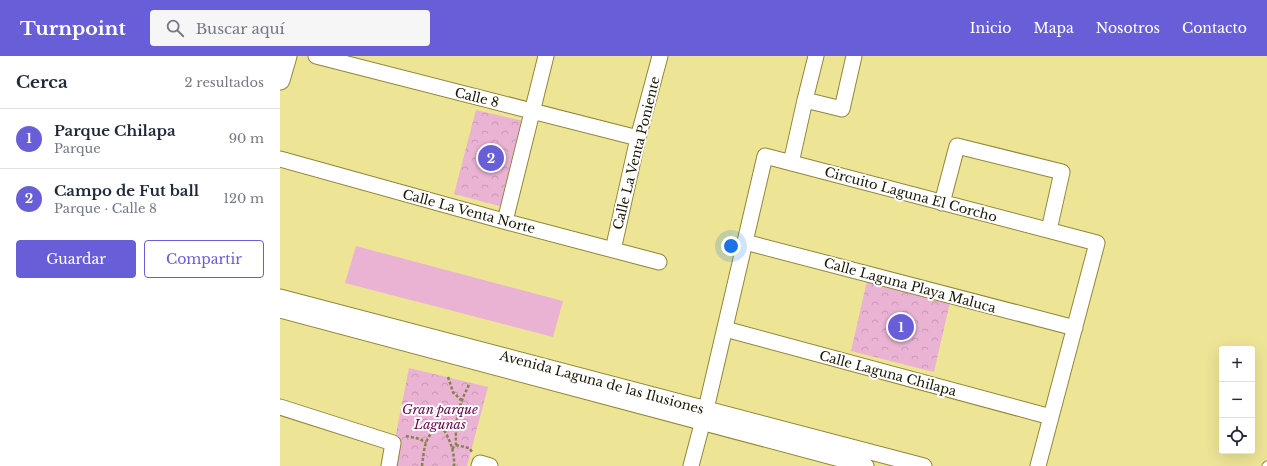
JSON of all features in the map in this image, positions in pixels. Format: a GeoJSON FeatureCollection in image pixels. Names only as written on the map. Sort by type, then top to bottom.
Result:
{"type":"FeatureCollection","features":[{"type":"Feature","properties":{"kind":"street"},"geometry":{"type":"LineString","coordinates":[[280,80],[287,56]]}},
{"type":"Feature","properties":{"kind":"street","name":"Calle 8"},"geometry":{"type":"LineString","coordinates":[[316,56],[638,138]]}},
{"type":"Feature","properties":{"kind":"street"},"geometry":{"type":"LineString","coordinates":[[505,221],[546,56]]}},
{"type":"Feature","properties":{"kind":"street","name":"Calle La Venta Poniente"},"geometry":{"type":"LineString","coordinates":[[613,250],[638,138],[660,56]]}},
{"type":"Feature","properties":{"kind":"street"},"geometry":{"type":"LineString","coordinates":[[791,163],[816,56]]}},
{"type":"Feature","properties":{"kind":"street"},"geometry":{"type":"LineString","coordinates":[[805,100],[842,109],[854,56]]}},
{"type":"Feature","properties":{"kind":"street"},"geometry":{"type":"LineString","coordinates":[[942,202],[957,146],[1062,172],[1049,230]]}},
{"type":"Feature","properties":{"kind":"street","name":"Circuito Laguna El Corcho"},"geometry":{"type":"LineString","coordinates":[[691,466],[765,156],[1097,243],[1038,466]]}},
{"type":"Feature","properties":{"kind":"street","name":"Calle La Venta Norte"},"geometry":{"type":"LineString","coordinates":[[280,159],[659,262]]}},
{"type":"Feature","properties":{"kind":"street","name":"Calle Laguna Playa Maluca"},"geometry":{"type":"LineString","coordinates":[[745,242],[1075,328]]}},
{"type":"Feature","properties":{"kind":"street","name":"Avenida Laguna de las Ilusiones"},"geometry":{"type":"LineString","coordinates":[[280,297],[461,352]]}},
{"type":"Feature","properties":{"kind":"street","name":"Avenida Laguna de las Ilusiones"},"geometry":{"type":"LineString","coordinates":[[280,310],[461,352],[704,416],[863,460],[924,466]]}},
{"type":"Feature","properties":{"kind":"street","name":"Calle Laguna Chilapa"},"geometry":{"type":"LineString","coordinates":[[725,328],[1051,417]]}},
{"type":"Feature","properties":{"kind":"street"},"geometry":{"type":"LineString","coordinates":[[280,407],[393,444],[389,466]]}},
{"type":"Feature","properties":{"kind":"street"},"geometry":{"type":"LineString","coordinates":[[479,466],[480,463],[490,466]]}},
{"type":"Feature","properties":{"kind":"path"},"geometry":{"type":"LineString","coordinates":[[448,377],[453,392],[461,400]]}},
{"type":"Feature","properties":{"kind":"path"},"geometry":{"type":"LineString","coordinates":[[452,449],[456,445],[457,416],[461,400],[470,383]]}},
{"type":"Feature","properties":{"kind":"path"},"geometry":{"type":"LineString","coordinates":[[423,466],[426,443],[430,433],[437,428],[444,430],[448,437],[455,460],[454,466]]}},
{"type":"Feature","properties":{"kind":"green space"},"geometry":{"type":"Polygon","coordinates":[[[476,110],[527,122],[507,208],[454,194],[476,110]]]}},
{"type":"Feature","properties":{"kind":"green space"},"geometry":{"type":"Polygon","coordinates":[[[356,246],[563,301],[553,337],[345,283],[356,246]]]}},
{"type":"Feature","properties":{"kind":"green space"},"geometry":{"type":"Polygon","coordinates":[[[867,281],[950,302],[934,372],[851,351],[867,281]]]}},
{"type":"Feature","properties":{"kind":"green space","name":"Gran parque Lagunas"},"geometry":{"type":"Polygon","coordinates":[[[409,368],[488,387],[467,466],[392,466],[396,434],[409,368]]]}},
{"type":"Feature","properties":{"kind":"place","name":"Campo de Fut ball"},"geometry":{"type":"Point","coordinates":[491,158]}},
{"type":"Feature","properties":{"kind":"place","name":"Parque Chilapa"},"geometry":{"type":"Point","coordinates":[901,327]}}]}
